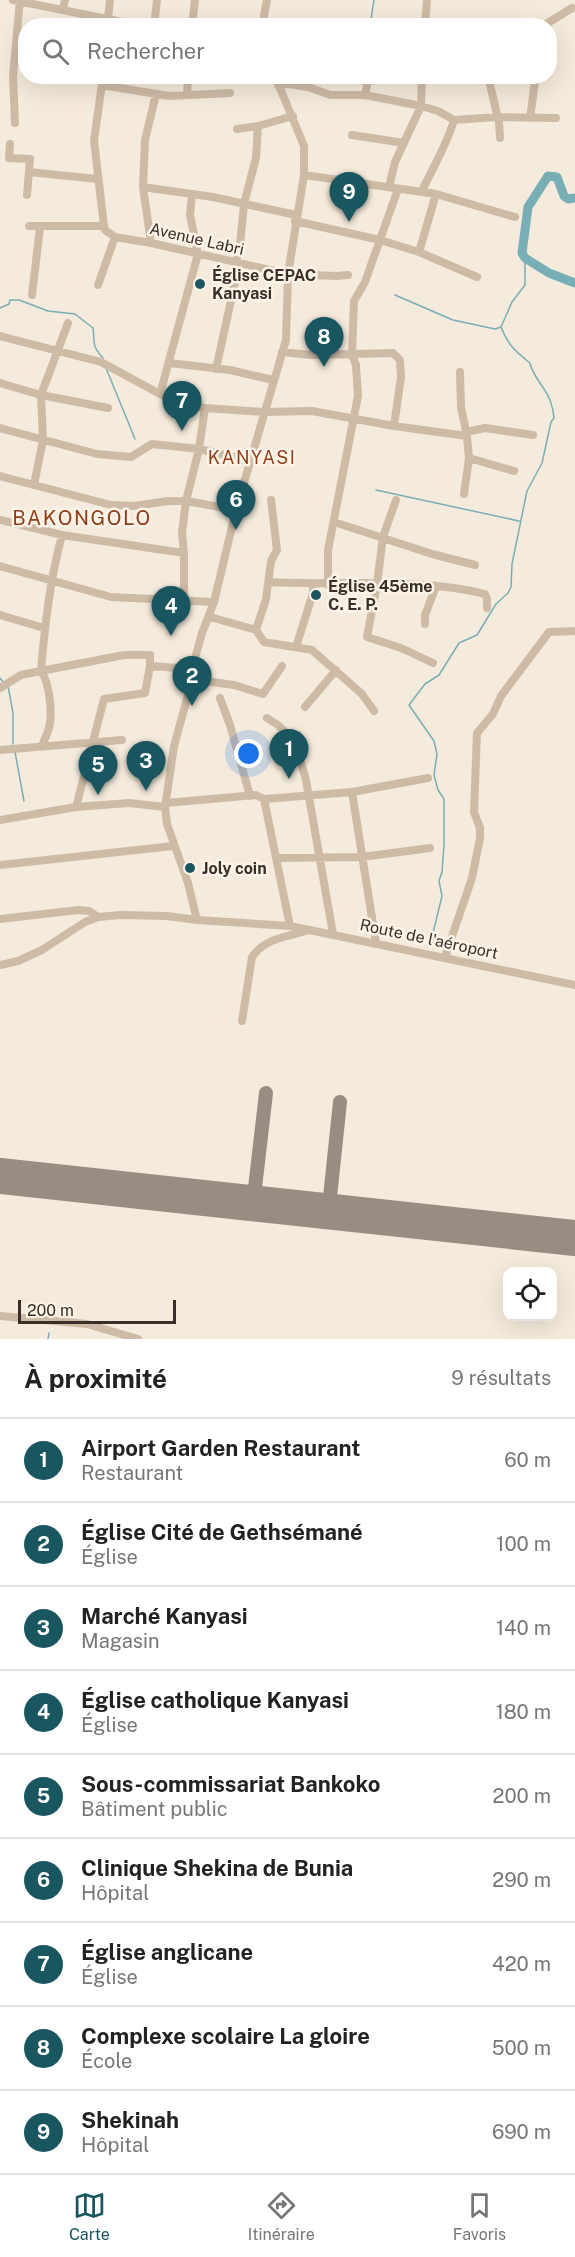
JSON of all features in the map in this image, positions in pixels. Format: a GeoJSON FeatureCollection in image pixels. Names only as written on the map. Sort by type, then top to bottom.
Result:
{"type":"FeatureCollection","features":[{"type":"Feature","properties":{"kind":"street"},"geometry":{"type":"LineString","coordinates":[[109,18],[110,0]]}},
{"type":"Feature","properties":{"kind":"street"},"geometry":{"type":"LineString","coordinates":[[155,18],[157,0]]}},
{"type":"Feature","properties":{"kind":"street"},"geometry":{"type":"LineString","coordinates":[[193,18],[195,0]]}},
{"type":"Feature","properties":{"kind":"street"},"geometry":{"type":"LineString","coordinates":[[264,18],[267,0]]}},
{"type":"Feature","properties":{"kind":"street"},"geometry":{"type":"LineString","coordinates":[[425,18],[427,0]]}},
{"type":"Feature","properties":{"kind":"street"},"geometry":{"type":"LineString","coordinates":[[557,19],[574,11],[566,0]]}},
{"type":"Feature","properties":{"kind":"street"},"geometry":{"type":"LineString","coordinates":[[15,123],[13,76],[18,1],[64,5],[101,18]]}},
{"type":"Feature","properties":{"kind":"street"},"geometry":{"type":"LineString","coordinates":[[98,285],[115,237],[105,230],[97,179],[94,141],[103,84]]}},
{"type":"Feature","properties":{"kind":"street"},"geometry":{"type":"LineString","coordinates":[[115,84],[169,96],[230,93]]}},
{"type":"Feature","properties":{"kind":"street"},"geometry":{"type":"LineString","coordinates":[[187,95],[188,84]]}},
{"type":"Feature","properties":{"kind":"street"},"geometry":{"type":"LineString","coordinates":[[197,920],[188,883],[167,824],[166,805],[174,746],[188,695],[192,669],[214,602],[236,510],[286,340],[288,274],[304,176],[304,146],[277,84]]}},
{"type":"Feature","properties":{"kind":"street"},"geometry":{"type":"LineString","coordinates":[[290,84],[330,94],[365,95],[421,106],[438,111],[454,120],[497,117],[555,118]]}},
{"type":"Feature","properties":{"kind":"street"},"geometry":{"type":"LineString","coordinates":[[365,95],[367,84]]}},
{"type":"Feature","properties":{"kind":"street"},"geometry":{"type":"LineString","coordinates":[[328,585],[328,550],[357,396],[356,365],[352,355],[354,301],[365,282],[380,240],[394,188],[394,162],[421,106],[422,84]]}},
{"type":"Feature","properties":{"kind":"street"},"geometry":{"type":"LineString","coordinates":[[490,84],[500,138]]}},
{"type":"Feature","properties":{"kind":"street"},"geometry":{"type":"LineString","coordinates":[[530,118],[535,84]]}},
{"type":"Feature","properties":{"kind":"street"},"geometry":{"type":"LineString","coordinates":[[150,243],[143,187],[145,140],[156,94]]}},
{"type":"Feature","properties":{"kind":"street"},"geometry":{"type":"LineString","coordinates":[[237,129],[258,126],[293,116]]}},
{"type":"Feature","properties":{"kind":"street"},"geometry":{"type":"LineString","coordinates":[[422,191],[450,135],[454,120]]}},
{"type":"Feature","properties":{"kind":"street"},"geometry":{"type":"LineString","coordinates":[[216,369],[237,263],[244,204],[256,158],[258,126]]}},
{"type":"Feature","properties":{"kind":"street"},"geometry":{"type":"LineString","coordinates":[[352,135],[404,143]]}},
{"type":"Feature","properties":{"kind":"street"},"geometry":{"type":"LineString","coordinates":[[10,144],[9,158],[30,159],[27,195]]}},
{"type":"Feature","properties":{"kind":"street"},"geometry":{"type":"LineString","coordinates":[[29,172],[97,179]]}},
{"type":"Feature","properties":{"kind":"street"},"geometry":{"type":"LineString","coordinates":[[304,176],[422,191],[515,217]]}},
{"type":"Feature","properties":{"kind":"street"},"geometry":{"type":"LineString","coordinates":[[143,187],[244,204],[380,240],[419,252],[477,277]]}},
{"type":"Feature","properties":{"kind":"street"},"geometry":{"type":"LineString","coordinates":[[160,394],[198,254],[190,215],[192,194]]}},
{"type":"Feature","properties":{"kind":"street"},"geometry":{"type":"LineString","coordinates":[[419,252],[436,194]]}},
{"type":"Feature","properties":{"kind":"street"},"geometry":{"type":"LineString","coordinates":[[29,226],[104,226]]}},
{"type":"Feature","properties":{"kind":"street"},"geometry":{"type":"LineString","coordinates":[[32,295],[40,226]]}},
{"type":"Feature","properties":{"kind":"street","name":"Avenue Labri"},"geometry":{"type":"LineString","coordinates":[[115,237],[288,274],[336,276],[348,274]]}},
{"type":"Feature","properties":{"kind":"street"},"geometry":{"type":"LineString","coordinates":[[34,485],[43,440],[41,395],[68,323]]}},
{"type":"Feature","properties":{"kind":"street"},"geometry":{"type":"LineString","coordinates":[[0,336],[101,362],[183,404],[205,408],[264,412],[312,411],[394,426],[467,434],[485,428],[533,435]]}},
{"type":"Feature","properties":{"kind":"street"},"geometry":{"type":"LineString","coordinates":[[282,352],[311,356],[393,353],[400,360],[401,377],[394,426]]}},
{"type":"Feature","properties":{"kind":"street"},"geometry":{"type":"LineString","coordinates":[[169,363],[230,370],[273,380]]}},
{"type":"Feature","properties":{"kind":"street"},"geometry":{"type":"LineString","coordinates":[[460,372],[461,407],[469,458],[464,494]]}},
{"type":"Feature","properties":{"kind":"street"},"geometry":{"type":"LineString","coordinates":[[0,383],[41,395],[108,408]]}},
{"type":"Feature","properties":{"kind":"street"},"geometry":{"type":"LineString","coordinates":[[184,600],[182,533],[186,501],[199,449],[205,408]]}},
{"type":"Feature","properties":{"kind":"street"},"geometry":{"type":"LineString","coordinates":[[0,428],[97,454],[130,457],[152,444],[199,449],[250,461]]}},
{"type":"Feature","properties":{"kind":"street"},"geometry":{"type":"LineString","coordinates":[[469,458],[514,471]]}},
{"type":"Feature","properties":{"kind":"street"},"geometry":{"type":"LineString","coordinates":[[0,476],[111,505],[134,506],[186,501],[236,510]]}},
{"type":"Feature","properties":{"kind":"street"},"geometry":{"type":"LineString","coordinates":[[256,630],[269,582],[271,561],[277,550],[271,500]]}},
{"type":"Feature","properties":{"kind":"street"},"geometry":{"type":"LineString","coordinates":[[396,500],[382,537],[377,584],[367,637],[401,648],[433,663]]}},
{"type":"Feature","properties":{"kind":"street"},"geometry":{"type":"LineString","coordinates":[[0,520],[62,535],[184,553]]}},
{"type":"Feature","properties":{"kind":"street"},"geometry":{"type":"LineString","coordinates":[[334,522],[432,554],[475,565]]}},
{"type":"Feature","properties":{"kind":"street"},"geometry":{"type":"LineString","coordinates":[[42,746],[50,725],[51,711],[45,676],[41,671],[44,628],[50,580],[62,535]]}},
{"type":"Feature","properties":{"kind":"street"},"geometry":{"type":"LineString","coordinates":[[0,566],[111,597],[214,602]]}},
{"type":"Feature","properties":{"kind":"street"},"geometry":{"type":"LineString","coordinates":[[269,582],[313,585],[436,586],[464,589],[485,594],[486,608]]}},
{"type":"Feature","properties":{"kind":"street"},"geometry":{"type":"LineString","coordinates":[[296,647],[313,592],[313,585]]}},
{"type":"Feature","properties":{"kind":"street"},"geometry":{"type":"LineString","coordinates":[[425,624],[425,615],[436,586]]}},
{"type":"Feature","properties":{"kind":"street"},"geometry":{"type":"LineString","coordinates":[[0,615],[44,628]]}},
{"type":"Feature","properties":{"kind":"street"},"geometry":{"type":"LineString","coordinates":[[210,616],[256,630],[264,642],[312,650],[362,694],[374,711]]}},
{"type":"Feature","properties":{"kind":"street"},"geometry":{"type":"LineString","coordinates":[[445,957],[472,878],[480,838],[480,828],[474,812],[477,733],[493,714],[501,696],[549,632],[575,631]]}},
{"type":"Feature","properties":{"kind":"street"},"geometry":{"type":"LineString","coordinates":[[0,688],[21,675],[124,656],[150,655],[145,693],[104,699],[76,807]]}},
{"type":"Feature","properties":{"kind":"street"},"geometry":{"type":"LineString","coordinates":[[150,666],[192,669]]}},
{"type":"Feature","properties":{"kind":"street"},"geometry":{"type":"LineString","coordinates":[[190,679],[234,685],[263,694],[282,666]]}},
{"type":"Feature","properties":{"kind":"street"},"geometry":{"type":"LineString","coordinates":[[305,707],[336,670]]}},
{"type":"Feature","properties":{"kind":"street"},"geometry":{"type":"LineString","coordinates":[[219,698],[230,725],[250,796]]}},
{"type":"Feature","properties":{"kind":"street"},"geometry":{"type":"LineString","coordinates":[[267,718],[290,737],[297,749],[309,796],[333,934]]}},
{"type":"Feature","properties":{"kind":"street"},"geometry":{"type":"LineString","coordinates":[[0,750],[122,740]]}},
{"type":"Feature","properties":{"kind":"street"},"geometry":{"type":"LineString","coordinates":[[0,820],[76,807],[129,803],[166,805],[256,795],[264,799],[352,792],[428,778]]}},
{"type":"Feature","properties":{"kind":"street"},"geometry":{"type":"LineString","coordinates":[[352,792],[376,943]]}},
{"type":"Feature","properties":{"kind":"street"},"geometry":{"type":"LineString","coordinates":[[264,799],[290,926]]}},
{"type":"Feature","properties":{"kind":"street"},"geometry":{"type":"LineString","coordinates":[[0,865],[173,846]]}},
{"type":"Feature","properties":{"kind":"street"},"geometry":{"type":"LineString","coordinates":[[277,858],[362,857],[430,849]]}},
{"type":"Feature","properties":{"kind":"street"},"geometry":{"type":"LineString","coordinates":[[0,919],[78,910],[88,910],[98,917]]}},
{"type":"Feature","properties":{"kind":"street","name":"Route de l'aéroport"},"geometry":{"type":"LineString","coordinates":[[98,917],[167,916],[290,926],[575,985]]}},
{"type":"Feature","properties":{"kind":"street"},"geometry":{"type":"LineString","coordinates":[[0,965],[18,961],[42,950],[85,922],[98,917]]}},
{"type":"Feature","properties":{"kind":"street"},"geometry":{"type":"LineString","coordinates":[[242,1022],[252,957],[257,950],[268,941],[309,930]]}},
{"type":"Feature","properties":{"kind":"street"},"geometry":{"type":"LineString","coordinates":[[0,1316],[87,1324],[112,1335],[138,1339]]}},
{"type":"Feature","properties":{"kind":"waterway"},"geometry":{"type":"LineString","coordinates":[[371,18],[374,0]]}},
{"type":"Feature","properties":{"kind":"waterway"},"geometry":{"type":"LineString","coordinates":[[575,198],[568,199],[564,196],[557,177],[548,176],[528,207],[522,253],[525,258],[549,273],[575,283]]}},
{"type":"Feature","properties":{"kind":"waterway"},"geometry":{"type":"LineString","coordinates":[[431,941],[442,896],[439,881],[444,845],[444,799],[438,790],[434,775],[437,754],[434,741],[409,705],[425,684],[439,675],[459,643],[477,635],[496,604],[511,587],[512,564],[527,491],[542,463],[551,422],[554,418],[550,399],[534,374],[530,363],[512,347],[501,327],[512,302],[525,285],[525,258]]}},
{"type":"Feature","properties":{"kind":"waterway"},"geometry":{"type":"LineString","coordinates":[[395,295],[453,320],[495,329],[501,327]]}},
{"type":"Feature","properties":{"kind":"waterway"},"geometry":{"type":"LineString","coordinates":[[0,308],[9,304],[10,300],[19,300],[48,311],[75,314],[93,328],[95,346],[103,358]]}},
{"type":"Feature","properties":{"kind":"waterway"},"geometry":{"type":"LineString","coordinates":[[106,368],[135,439]]}},
{"type":"Feature","properties":{"kind":"waterway"},"geometry":{"type":"LineString","coordinates":[[376,490],[519,521]]}},
{"type":"Feature","properties":{"kind":"waterway"},"geometry":{"type":"LineString","coordinates":[[0,678],[4,683]]}},
{"type":"Feature","properties":{"kind":"waterway"},"geometry":{"type":"LineString","coordinates":[[8,686],[13,713],[13,744]]}},
{"type":"Feature","properties":{"kind":"waterway"},"geometry":{"type":"LineString","coordinates":[[15,752],[24,801]]}},
{"type":"Feature","properties":{"kind":"waterway"},"geometry":{"type":"LineString","coordinates":[[48,1339],[49,1333]]}},
{"type":"Feature","properties":{"kind":"taxiway"},"geometry":{"type":"LineString","coordinates":[[243,1202],[249,1198],[255,1188],[266,1093]]}},
{"type":"Feature","properties":{"kind":"taxiway"},"geometry":{"type":"LineString","coordinates":[[339,1212],[330,1197],[340,1102]]}},
{"type":"Feature","properties":{"kind":"taxiway"},"geometry":{"type":"LineString","coordinates":[[255,1188],[258,1198],[264,1204]]}},
{"type":"Feature","properties":{"kind":"runway"},"geometry":{"type":"LineString","coordinates":[[0,1176],[575,1238]]}},
{"type":"Feature","properties":{"kind":"place","name":"Shekinah"},"geometry":{"type":"Point","coordinates":[349,222]}},
{"type":"Feature","properties":{"kind":"place","name":"Église CEPAC Kanyasi"},"geometry":{"type":"Point","coordinates":[200,284]}},
{"type":"Feature","properties":{"kind":"place","name":"Complexe scolaire La gloire"},"geometry":{"type":"Point","coordinates":[324,367]}},
{"type":"Feature","properties":{"kind":"place","name":"Église anglicane"},"geometry":{"type":"Point","coordinates":[182,431]}},
{"type":"Feature","properties":{"kind":"place","name":"Clinique Shekina de Bunia"},"geometry":{"type":"Point","coordinates":[236,530]}},
{"type":"Feature","properties":{"kind":"place","name":"Église 45ème C. E. P."},"geometry":{"type":"Point","coordinates":[316,595]}},
{"type":"Feature","properties":{"kind":"place","name":"Église catholique Kanyasi"},"geometry":{"type":"Point","coordinates":[171,636]}},
{"type":"Feature","properties":{"kind":"place","name":"Église Cité de Gethsémané"},"geometry":{"type":"Point","coordinates":[192,706]}},
{"type":"Feature","properties":{"kind":"place","name":"Airport Garden Restaurant"},"geometry":{"type":"Point","coordinates":[289,779]}},
{"type":"Feature","properties":{"kind":"place","name":"Marché Kanyasi"},"geometry":{"type":"Point","coordinates":[146,791]}},
{"type":"Feature","properties":{"kind":"place","name":"Sous-commissariat Bankoko"},"geometry":{"type":"Point","coordinates":[98,795]}},
{"type":"Feature","properties":{"kind":"place","name":"Joly coin"},"geometry":{"type":"Point","coordinates":[190,868]}},
{"type":"Feature","properties":{"kind":"district","name":"KANYASI"},"geometry":{"type":"Point","coordinates":[252,457]}},
{"type":"Feature","properties":{"kind":"district","name":"BAKONGOLO"},"geometry":{"type":"Point","coordinates":[82,518]}}]}
